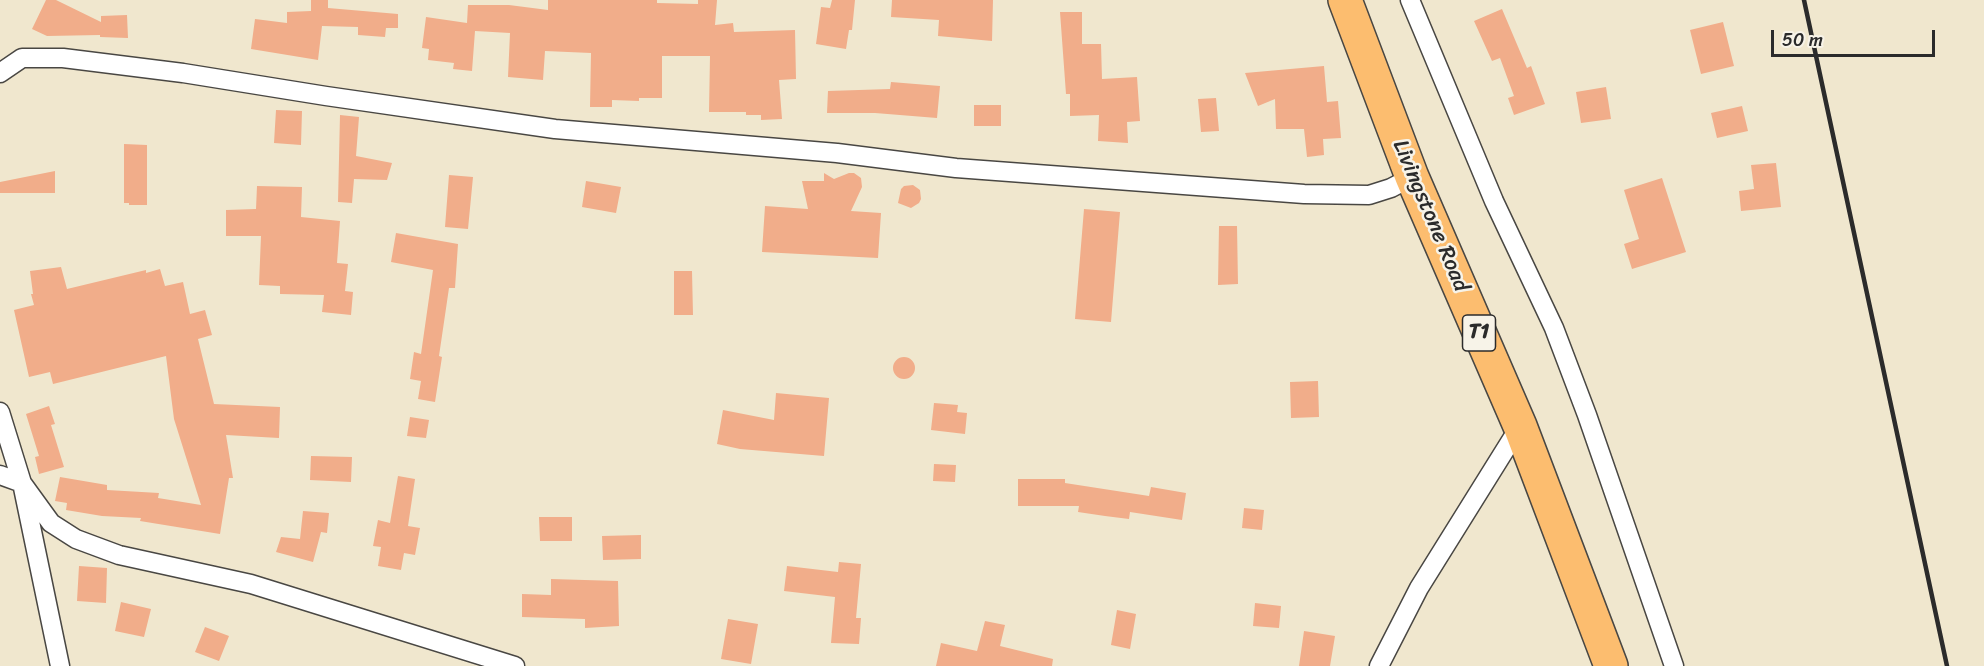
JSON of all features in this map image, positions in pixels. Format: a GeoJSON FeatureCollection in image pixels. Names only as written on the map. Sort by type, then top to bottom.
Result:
{"type":"FeatureCollection","features":[{"type":"Feature","properties":{"kind":"highway","name":"Livingstone Road"},"geometry":{"type":"LineString","coordinates":[[1345,0],[1412,177],[1520,426],[1611,666]]}},
{"type":"Feature","properties":{"kind":"street"},"geometry":{"type":"LineString","coordinates":[[1410,0],[1494,201],[1554,328],[1587,415],[1674,666]]}},
{"type":"Feature","properties":{"kind":"street"},"geometry":{"type":"LineString","coordinates":[[0,73],[22,58],[63,58],[183,73],[555,129],[825,152],[956,168],[1304,194],[1369,195],[1391,188],[1412,177]]}},
{"type":"Feature","properties":{"kind":"street"},"geometry":{"type":"LineString","coordinates":[[0,412],[22,483],[60,666]]}},
{"type":"Feature","properties":{"kind":"street"},"geometry":{"type":"LineString","coordinates":[[1379,666],[1419,588],[1520,426]]}},
{"type":"Feature","properties":{"kind":"street"},"geometry":{"type":"LineString","coordinates":[[0,475],[22,483],[51,523],[76,539],[108,551],[251,584],[515,666]]}},
{"type":"Feature","properties":{"kind":"building"},"geometry":{"type":"Polygon","coordinates":[[[46,0],[56,0],[101,22],[101,16],[127,15],[128,38],[100,37],[100,35],[47,36],[32,29],[46,0]]]}},
{"type":"Feature","properties":{"kind":"building"},"geometry":{"type":"Polygon","coordinates":[[[311,0],[328,0],[328,8],[398,14],[398,28],[386,28],[385,37],[358,35],[358,27],[322,26],[318,60],[251,49],[255,19],[287,23],[287,12],[311,11],[311,0]]]}},
{"type":"Feature","properties":{"kind":"building"},"geometry":{"type":"Polygon","coordinates":[[[548,0],[657,0],[657,3],[698,4],[698,0],[717,0],[715,25],[733,23],[734,32],[795,30],[796,79],[779,80],[782,119],[761,120],[761,115],[746,115],[746,112],[709,112],[710,56],[662,56],[662,98],[639,98],[639,101],[612,100],[612,107],[590,107],[591,53],[545,51],[543,80],[508,77],[510,33],[475,31],[472,71],[453,69],[454,63],[428,60],[429,49],[422,48],[426,17],[467,23],[468,5],[509,5],[548,10],[548,0]]]}},
{"type":"Feature","properties":{"kind":"building"},"geometry":{"type":"Polygon","coordinates":[[[832,0],[855,0],[852,30],[849,30],[846,49],[816,44],[821,7],[830,8],[832,0]]]}},
{"type":"Feature","properties":{"kind":"building"},"geometry":{"type":"Polygon","coordinates":[[[892,0],[993,0],[992,41],[938,36],[939,20],[891,17],[892,0]]]}},
{"type":"Feature","properties":{"kind":"building"},"geometry":{"type":"Polygon","coordinates":[[[1502,9],[1527,68],[1531,66],[1545,104],[1514,115],[1508,98],[1514,96],[1500,58],[1492,61],[1474,21],[1502,9]]]}},
{"type":"Feature","properties":{"kind":"building"},"geometry":{"type":"Polygon","coordinates":[[[1060,12],[1082,12],[1082,44],[1101,44],[1102,79],[1137,77],[1140,121],[1127,122],[1128,143],[1098,141],[1099,115],[1070,116],[1070,94],[1066,94],[1060,12]]]}},
{"type":"Feature","properties":{"kind":"building"},"geometry":{"type":"Polygon","coordinates":[[[1723,22],[1734,66],[1701,74],[1690,30],[1723,22]]]}},
{"type":"Feature","properties":{"kind":"building"},"geometry":{"type":"Polygon","coordinates":[[[1324,66],[1327,102],[1338,101],[1341,138],[1323,139],[1324,155],[1307,157],[1304,129],[1276,129],[1275,99],[1258,106],[1245,73],[1324,66]]]}},
{"type":"Feature","properties":{"kind":"building"},"geometry":{"type":"Polygon","coordinates":[[[891,82],[940,86],[937,118],[875,113],[827,113],[828,91],[890,89],[891,82]]]}},
{"type":"Feature","properties":{"kind":"building"},"geometry":{"type":"Polygon","coordinates":[[[1606,87],[1611,119],[1581,123],[1576,92],[1606,87]]]}},
{"type":"Feature","properties":{"kind":"building"},"geometry":{"type":"Polygon","coordinates":[[[1216,98],[1219,131],[1201,132],[1198,99],[1216,98]]]}},
{"type":"Feature","properties":{"kind":"building"},"geometry":{"type":"Polygon","coordinates":[[[974,105],[1001,105],[1001,126],[974,126],[974,105]]]}},
{"type":"Feature","properties":{"kind":"building"},"geometry":{"type":"Polygon","coordinates":[[[1742,106],[1748,131],[1717,138],[1711,113],[1742,106]]]}},
{"type":"Feature","properties":{"kind":"building"},"geometry":{"type":"Polygon","coordinates":[[[276,110],[302,111],[301,145],[274,143],[276,110]]]}},
{"type":"Feature","properties":{"kind":"building"},"geometry":{"type":"Polygon","coordinates":[[[340,115],[359,117],[356,156],[392,163],[387,180],[354,179],[352,203],[338,202],[340,115]]]}},
{"type":"Feature","properties":{"kind":"building"},"geometry":{"type":"Polygon","coordinates":[[[124,144],[147,145],[147,205],[124,203],[124,144]]]}},
{"type":"Feature","properties":{"kind":"building"},"geometry":{"type":"Polygon","coordinates":[[[1776,163],[1781,207],[1741,211],[1739,191],[1754,189],[1751,165],[1776,163]]]}},
{"type":"Feature","properties":{"kind":"building"},"geometry":{"type":"Polygon","coordinates":[[[55,171],[55,193],[0,193],[0,182],[55,171]]]}},
{"type":"Feature","properties":{"kind":"building"},"geometry":{"type":"Polygon","coordinates":[[[824,173],[834,179],[849,173],[854,173],[861,178],[862,187],[851,211],[881,213],[878,258],[762,252],[765,206],[808,209],[802,181],[824,181],[824,173]]]}},
{"type":"Feature","properties":{"kind":"building"},"geometry":{"type":"Polygon","coordinates":[[[449,175],[473,177],[468,229],[445,227],[449,175]]]}},
{"type":"Feature","properties":{"kind":"building"},"geometry":{"type":"Polygon","coordinates":[[[1662,178],[1686,252],[1632,269],[1624,244],[1639,239],[1624,190],[1662,178]]]}},
{"type":"Feature","properties":{"kind":"building"},"geometry":{"type":"Polygon","coordinates":[[[586,181],[621,187],[616,213],[582,207],[586,181]]]}},
{"type":"Feature","properties":{"kind":"building"},"geometry":{"type":"Polygon","coordinates":[[[913,185],[920,190],[919,203],[911,208],[898,203],[901,189],[904,186],[913,185]]]}},
{"type":"Feature","properties":{"kind":"building"},"geometry":{"type":"Polygon","coordinates":[[[257,186],[302,187],[301,217],[340,221],[337,263],[348,264],[345,291],[353,292],[351,315],[322,312],[324,295],[280,294],[280,286],[259,285],[261,236],[226,236],[226,210],[256,209],[257,186]]]}},
{"type":"Feature","properties":{"kind":"building"},"geometry":{"type":"Polygon","coordinates":[[[1084,209],[1120,212],[1111,322],[1075,319],[1084,209]]]}},
{"type":"Feature","properties":{"kind":"building"},"geometry":{"type":"Polygon","coordinates":[[[1219,226],[1237,226],[1238,284],[1218,285],[1219,226]]]}},
{"type":"Feature","properties":{"kind":"building"},"geometry":{"type":"Polygon","coordinates":[[[396,233],[458,244],[455,288],[449,288],[435,402],[418,399],[421,381],[410,379],[414,352],[421,354],[433,270],[391,262],[396,233]]]}},
{"type":"Feature","properties":{"kind":"building"},"geometry":{"type":"Polygon","coordinates":[[[61,267],[67,289],[146,270],[146,273],[160,269],[165,286],[183,282],[190,314],[205,310],[212,335],[198,339],[214,404],[280,407],[279,438],[226,435],[233,478],[229,478],[220,534],[140,521],[141,518],[102,516],[66,510],[67,503],[55,501],[60,477],[107,485],[107,490],[159,493],[158,498],[201,505],[174,419],[166,356],[53,384],[50,372],[29,377],[14,310],[34,305],[30,271],[61,267]]]}},
{"type":"Feature","properties":{"kind":"building"},"geometry":{"type":"Polygon","coordinates":[[[674,271],[692,271],[693,315],[674,315],[674,271]]]}},
{"type":"Feature","properties":{"kind":"building"},"geometry":{"type":"Polygon","coordinates":[[[904,357],[914,364],[915,368],[908,378],[904,379],[894,372],[893,368],[900,358],[904,357]]]}},
{"type":"Feature","properties":{"kind":"building"},"geometry":{"type":"Polygon","coordinates":[[[1318,381],[1319,417],[1291,418],[1290,382],[1318,381]]]}},
{"type":"Feature","properties":{"kind":"building"},"geometry":{"type":"Polygon","coordinates":[[[776,393],[829,398],[824,456],[740,449],[717,444],[723,410],[774,420],[776,393]]]}},
{"type":"Feature","properties":{"kind":"building"},"geometry":{"type":"Polygon","coordinates":[[[934,403],[958,405],[957,412],[967,413],[965,434],[931,430],[934,403]]]}},
{"type":"Feature","properties":{"kind":"building"},"geometry":{"type":"Polygon","coordinates":[[[49,406],[55,424],[51,425],[64,467],[39,474],[35,457],[39,456],[26,414],[49,406]]]}},
{"type":"Feature","properties":{"kind":"building"},"geometry":{"type":"Polygon","coordinates":[[[410,417],[429,420],[426,438],[407,436],[410,417]]]}},
{"type":"Feature","properties":{"kind":"building"},"geometry":{"type":"Polygon","coordinates":[[[311,456],[352,457],[351,482],[310,480],[311,456]]]}},
{"type":"Feature","properties":{"kind":"building"},"geometry":{"type":"Polygon","coordinates":[[[934,464],[956,465],[955,482],[933,481],[934,464]]]}},
{"type":"Feature","properties":{"kind":"building"},"geometry":{"type":"Polygon","coordinates":[[[398,476],[415,479],[408,526],[420,528],[415,555],[404,553],[401,570],[378,566],[381,547],[373,546],[378,520],[390,523],[398,476]]]}},
{"type":"Feature","properties":{"kind":"building"},"geometry":{"type":"Polygon","coordinates":[[[1018,479],[1065,479],[1065,483],[1149,496],[1151,487],[1186,493],[1182,520],[1130,512],[1129,519],[1105,516],[1078,512],[1079,506],[1018,506],[1018,479]]]}},
{"type":"Feature","properties":{"kind":"building"},"geometry":{"type":"Polygon","coordinates":[[[1244,508],[1264,510],[1262,530],[1242,528],[1244,508]]]}},
{"type":"Feature","properties":{"kind":"building"},"geometry":{"type":"Polygon","coordinates":[[[303,511],[329,513],[327,533],[321,532],[313,562],[276,552],[281,537],[300,539],[303,511]]]}},
{"type":"Feature","properties":{"kind":"building"},"geometry":{"type":"Polygon","coordinates":[[[539,517],[572,517],[572,541],[540,541],[539,517]]]}},
{"type":"Feature","properties":{"kind":"building"},"geometry":{"type":"Polygon","coordinates":[[[641,535],[641,559],[603,560],[602,536],[641,535]]]}},
{"type":"Feature","properties":{"kind":"building"},"geometry":{"type":"Polygon","coordinates":[[[839,562],[861,564],[856,618],[861,618],[859,644],[831,643],[835,597],[784,591],[787,566],[838,572],[839,562]]]}},
{"type":"Feature","properties":{"kind":"building"},"geometry":{"type":"Polygon","coordinates":[[[79,566],[107,568],[106,603],[77,601],[79,566]]]}},
{"type":"Feature","properties":{"kind":"building"},"geometry":{"type":"Polygon","coordinates":[[[551,579],[618,581],[619,626],[585,628],[585,619],[522,617],[522,594],[551,595],[551,579]]]}},
{"type":"Feature","properties":{"kind":"building"},"geometry":{"type":"Polygon","coordinates":[[[121,602],[151,609],[144,637],[115,631],[121,602]]]}},
{"type":"Feature","properties":{"kind":"building"},"geometry":{"type":"Polygon","coordinates":[[[1255,603],[1281,606],[1279,628],[1253,626],[1255,603]]]}},
{"type":"Feature","properties":{"kind":"building"},"geometry":{"type":"Polygon","coordinates":[[[1117,610],[1136,614],[1130,649],[1111,645],[1117,610]]]}},
{"type":"Feature","properties":{"kind":"building"},"geometry":{"type":"Polygon","coordinates":[[[728,619],[758,624],[751,664],[721,659],[728,619]]]}},
{"type":"Feature","properties":{"kind":"building"},"geometry":{"type":"Polygon","coordinates":[[[985,621],[1005,625],[1000,646],[1053,659],[1052,666],[936,666],[941,643],[977,651],[985,621]]]}},
{"type":"Feature","properties":{"kind":"building"},"geometry":{"type":"Polygon","coordinates":[[[205,627],[229,636],[219,661],[195,652],[205,627]]]}},
{"type":"Feature","properties":{"kind":"building"},"geometry":{"type":"Polygon","coordinates":[[[1304,631],[1335,636],[1330,666],[1299,666],[1304,631]]]}},
{"type":"Feature","properties":{"kind":"railway"},"geometry":{"type":"LineString","coordinates":[[1804,0],[1947,666]]}}]}
